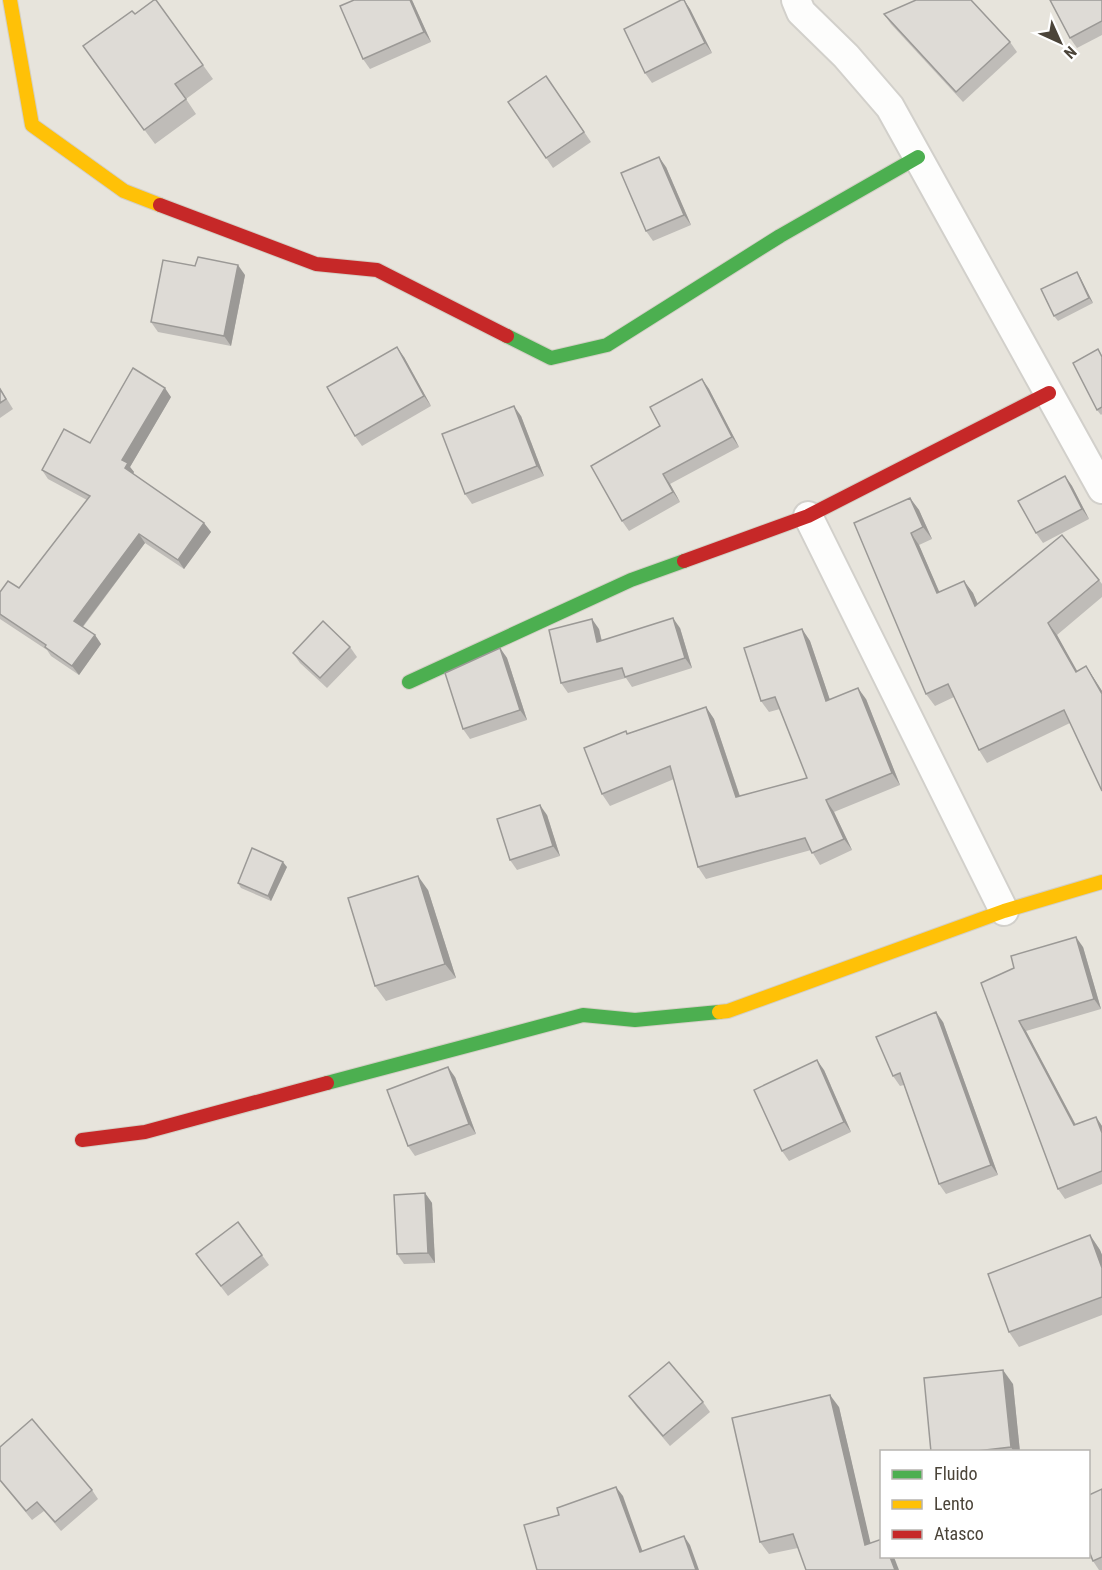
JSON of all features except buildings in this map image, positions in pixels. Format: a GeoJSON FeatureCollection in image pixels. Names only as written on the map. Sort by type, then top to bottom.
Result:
{"type":"FeatureCollection","features":[{"type":"Feature","properties":{"kind":"street"},"geometry":{"type":"LineString","coordinates":[[10,0],[32,125],[124,191],[316,264],[377,270],[551,358],[608,345],[780,236],[918,157]]}},
{"type":"Feature","properties":{"kind":"street"},"geometry":{"type":"LineString","coordinates":[[796,0],[801,12],[846,56],[890,107],[1102,489]]}},
{"type":"Feature","properties":{"kind":"street"},"geometry":{"type":"LineString","coordinates":[[409,682],[631,580],[808,516],[1049,393]]}},
{"type":"Feature","properties":{"kind":"street"},"geometry":{"type":"LineString","coordinates":[[808,516],[1004,911]]}},
{"type":"Feature","properties":{"kind":"street"},"geometry":{"type":"LineString","coordinates":[[82,1140],[145,1131],[583,1015],[635,1020],[728,1011],[1004,911],[1102,882]]}},
{"type":"Feature","properties":{"kind":"shaded area"},"geometry":{"type":"Polygon","coordinates":[[[0,0],[1102,0],[1102,1570],[0,1570],[0,0]]]}},
{"type":"Feature","properties":{"kind":"traffic: fast"},"geometry":{"type":"LineString","coordinates":[[507,336],[551,358],[607,345],[780,236],[918,157]]}},
{"type":"Feature","properties":{"kind":"traffic: fast"},"geometry":{"type":"LineString","coordinates":[[409,682],[631,580],[684,561]]}},
{"type":"Feature","properties":{"kind":"traffic: fast"},"geometry":{"type":"LineString","coordinates":[[327,1083],[583,1015],[635,1020],[719,1012]]}},
{"type":"Feature","properties":{"kind":"traffic: slow"},"geometry":{"type":"LineString","coordinates":[[10,0],[32,125],[124,191],[160,205]]}},
{"type":"Feature","properties":{"kind":"traffic: slow"},"geometry":{"type":"LineString","coordinates":[[719,1012],[728,1011],[1004,911],[1102,882]]}},
{"type":"Feature","properties":{"kind":"traffic: jam"},"geometry":{"type":"LineString","coordinates":[[160,205],[316,264],[377,270],[507,336]]}},
{"type":"Feature","properties":{"kind":"traffic: jam"},"geometry":{"type":"LineString","coordinates":[[684,561],[808,516],[1049,393]]}},
{"type":"Feature","properties":{"kind":"traffic: jam"},"geometry":{"type":"LineString","coordinates":[[82,1140],[145,1132],[327,1083]]}}]}
